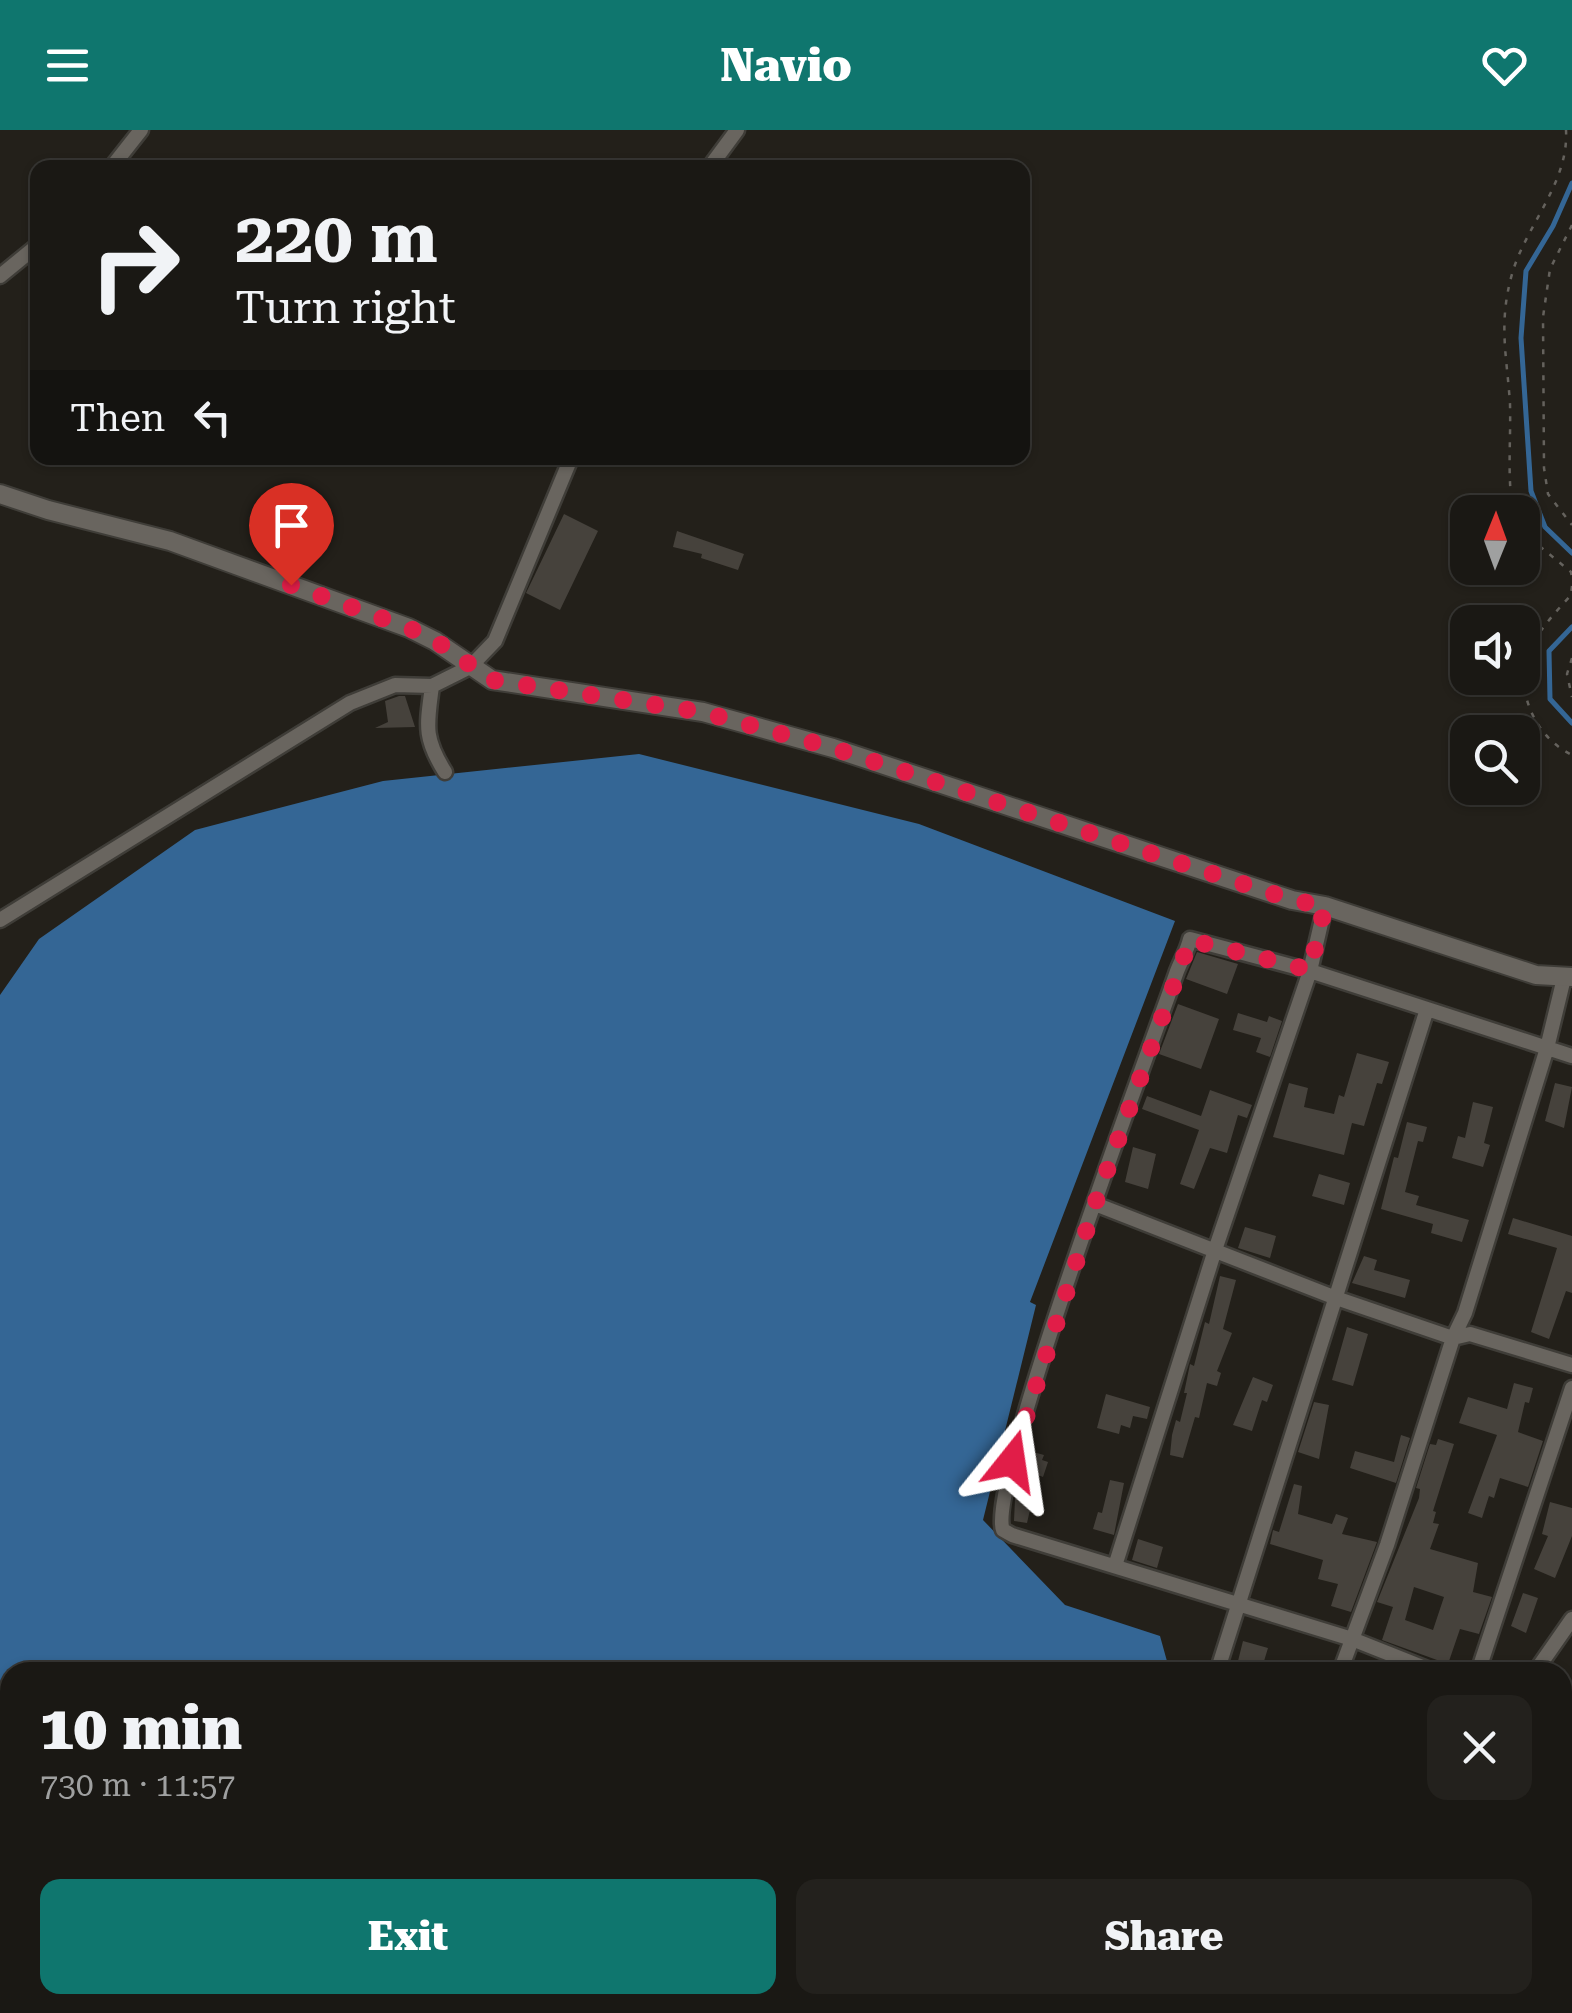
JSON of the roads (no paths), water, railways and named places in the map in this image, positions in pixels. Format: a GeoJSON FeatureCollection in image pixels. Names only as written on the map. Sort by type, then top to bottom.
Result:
{"type":"FeatureCollection","features":[{"type":"Feature","properties":{"kind":"street"},"geometry":{"type":"LineString","coordinates":[[118,160],[141,130]]}},
{"type":"Feature","properties":{"kind":"street"},"geometry":{"type":"LineString","coordinates":[[715,160],[736,130]]}},
{"type":"Feature","properties":{"kind":"street"},"geometry":{"type":"LineString","coordinates":[[0,276],[30,252]]}},
{"type":"Feature","properties":{"kind":"street"},"geometry":{"type":"LineString","coordinates":[[0,920],[350,703],[395,685],[432,686],[470,667],[496,640],[568,465]]}},
{"type":"Feature","properties":{"kind":"street"},"geometry":{"type":"LineString","coordinates":[[0,494],[170,541],[409,628],[436,641],[492,680],[702,712],[833,748],[1292,900],[1325,906],[1536,975],[1568,977],[1465,1313],[1453,1338],[1344,1662]]}},
{"type":"Feature","properties":{"kind":"street"},"geometry":{"type":"LineString","coordinates":[[432,686],[428,736],[431,750],[445,772]]}},
{"type":"Feature","properties":{"kind":"street"},"geometry":{"type":"LineString","coordinates":[[1114,1566],[1310,970],[1325,906]]}},
{"type":"Feature","properties":{"kind":"street"},"geometry":{"type":"LineString","coordinates":[[1409,1662],[1238,1603],[1012,1536],[1000,1523],[1018,1435],[1095,1204],[1190,940],[1310,970],[1572,1056]]}},
{"type":"Feature","properties":{"kind":"street"},"geometry":{"type":"LineString","coordinates":[[1220,1662],[1427,1010]]}},
{"type":"Feature","properties":{"kind":"street"},"geometry":{"type":"LineString","coordinates":[[1095,1204],[1336,1298],[1453,1338],[1470,1334],[1572,1365]]}},
{"type":"Feature","properties":{"kind":"street"},"geometry":{"type":"LineString","coordinates":[[1481,1662],[1572,1388]]}},
{"type":"Feature","properties":{"kind":"street"},"geometry":{"type":"LineString","coordinates":[[1542,1662],[1572,1619]]}},
{"type":"Feature","properties":{"kind":"water"},"geometry":{"type":"Polygon","coordinates":[[[639,754],[919,824],[1175,921],[1030,1302],[1036,1305],[983,1520],[1065,1605],[1160,1636],[1167,1662],[0,1662],[0,995],[39,939],[195,830],[383,781],[639,754]]]}},
{"type":"Feature","properties":{"kind":"waterway"},"geometry":{"type":"LineString","coordinates":[[1572,183],[1553,226],[1526,271],[1521,338],[1531,491],[1545,527],[1572,553]]}},
{"type":"Feature","properties":{"kind":"waterway"},"geometry":{"type":"LineString","coordinates":[[1572,627],[1549,651],[1550,699],[1572,723]]}}]}
